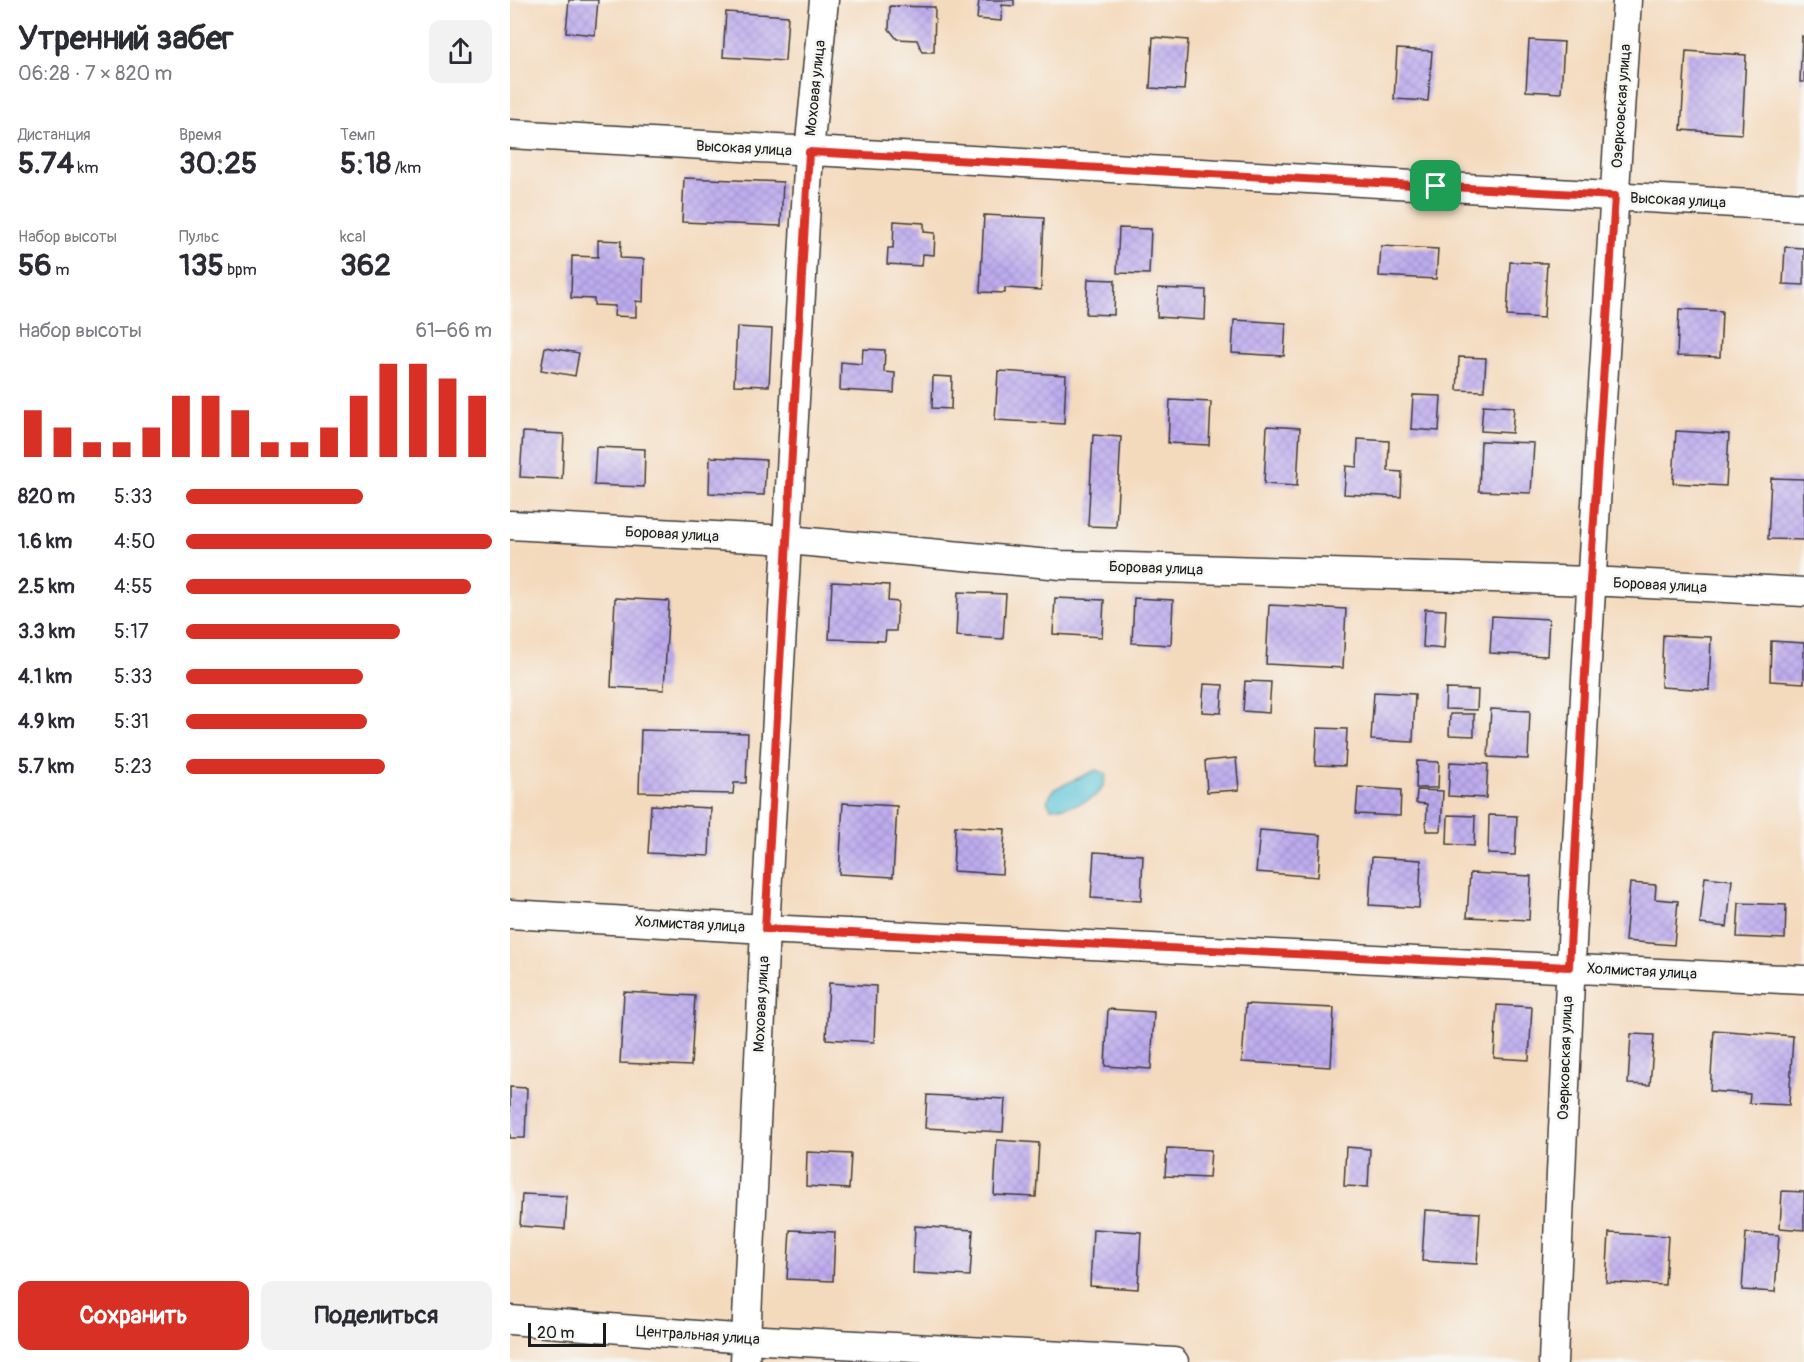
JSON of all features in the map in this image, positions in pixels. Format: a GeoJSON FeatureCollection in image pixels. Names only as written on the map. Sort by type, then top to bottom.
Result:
{"type":"FeatureCollection","features":[{"type":"Feature","properties":{"kind":"street","name":"Моховая улица"},"geometry":{"type":"LineString","coordinates":[[745,1350],[765,929],[809,152],[824,0]]}},
{"type":"Feature","properties":{"kind":"street","name":"Озерковская улица"},"geometry":{"type":"LineString","coordinates":[[1553,1362],[1569,967],[1590,581],[1628,0]]}},
{"type":"Feature","properties":{"kind":"street","name":"Высокая улица"},"geometry":{"type":"LineString","coordinates":[[510,134],[1804,207]]}},
{"type":"Feature","properties":{"kind":"street","name":"Боровая улица"},"geometry":{"type":"LineString","coordinates":[[510,525],[788,540],[1061,565],[1590,581],[1804,592]]}},
{"type":"Feature","properties":{"kind":"street","name":"Холмистая улица"},"geometry":{"type":"LineString","coordinates":[[510,914],[765,929],[1804,980]]}},
{"type":"Feature","properties":{"kind":"street","name":"Центральная улица"},"geometry":{"type":"LineString","coordinates":[[510,1320],[745,1350],[1174,1362]]}},
{"type":"Feature","properties":{"kind":"water"},"geometry":{"type":"Polygon","coordinates":[[[1096,770],[1106,774],[1100,791],[1078,804],[1051,808],[1047,801],[1054,789],[1096,770]]]}},
{"type":"Feature","properties":{"kind":"building"},"geometry":{"type":"Polygon","coordinates":[[[569,0],[598,0],[595,35],[566,32],[569,0]]]}},
{"type":"Feature","properties":{"kind":"building"},"geometry":{"type":"Polygon","coordinates":[[[979,0],[1014,0],[1014,6],[1002,5],[1001,21],[977,19],[979,0]]]}},
{"type":"Feature","properties":{"kind":"building"},"geometry":{"type":"Polygon","coordinates":[[[890,6],[935,7],[934,52],[922,52],[917,40],[897,39],[889,29],[890,6]]]}},
{"type":"Feature","properties":{"kind":"building"},"geometry":{"type":"Polygon","coordinates":[[[726,12],[788,16],[785,61],[723,57],[726,12]]]}},
{"type":"Feature","properties":{"kind":"building"},"geometry":{"type":"Polygon","coordinates":[[[1802,36],[1804,37],[1804,82],[1800,82],[1802,36]]]}},
{"type":"Feature","properties":{"kind":"building"},"geometry":{"type":"Polygon","coordinates":[[[1153,37],[1188,40],[1184,90],[1150,88],[1153,37]]]}},
{"type":"Feature","properties":{"kind":"building"},"geometry":{"type":"Polygon","coordinates":[[[1529,40],[1564,42],[1561,93],[1526,91],[1529,40]]]}},
{"type":"Feature","properties":{"kind":"building"},"geometry":{"type":"Polygon","coordinates":[[[1397,49],[1432,51],[1428,101],[1394,99],[1397,49]]]}},
{"type":"Feature","properties":{"kind":"building"},"geometry":{"type":"Polygon","coordinates":[[[1686,51],[1746,55],[1742,134],[1681,130],[1686,51]]]}},
{"type":"Feature","properties":{"kind":"building"},"geometry":{"type":"Polygon","coordinates":[[[684,178],[783,182],[781,226],[682,222],[684,178]]]}},
{"type":"Feature","properties":{"kind":"building"},"geometry":{"type":"Polygon","coordinates":[[[984,215],[1044,218],[1041,290],[1005,288],[1005,293],[980,292],[984,215]]]}},
{"type":"Feature","properties":{"kind":"building"},"geometry":{"type":"Polygon","coordinates":[[[894,221],[924,223],[924,232],[935,233],[934,255],[923,254],[922,266],[887,264],[888,248],[893,248],[894,221]]]}},
{"type":"Feature","properties":{"kind":"building"},"geometry":{"type":"Polygon","coordinates":[[[1119,228],[1151,229],[1149,274],[1117,273],[1119,228]]]}},
{"type":"Feature","properties":{"kind":"building"},"geometry":{"type":"Polygon","coordinates":[[[598,240],[621,241],[620,258],[644,259],[643,302],[636,301],[636,317],[614,316],[615,306],[594,305],[594,299],[571,298],[572,256],[598,257],[598,240]]]}},
{"type":"Feature","properties":{"kind":"building"},"geometry":{"type":"Polygon","coordinates":[[[1381,246],[1438,249],[1436,279],[1379,276],[1381,246]]]}},
{"type":"Feature","properties":{"kind":"building"},"geometry":{"type":"Polygon","coordinates":[[[1785,247],[1804,248],[1804,285],[1783,284],[1785,247]]]}},
{"type":"Feature","properties":{"kind":"building"},"geometry":{"type":"Polygon","coordinates":[[[1510,262],[1547,263],[1544,318],[1507,316],[1510,262]]]}},
{"type":"Feature","properties":{"kind":"building"},"geometry":{"type":"Polygon","coordinates":[[[1088,279],[1115,280],[1114,315],[1086,314],[1088,279]]]}},
{"type":"Feature","properties":{"kind":"building"},"geometry":{"type":"Polygon","coordinates":[[[1158,288],[1206,290],[1205,320],[1157,317],[1158,288]]]}},
{"type":"Feature","properties":{"kind":"building"},"geometry":{"type":"Polygon","coordinates":[[[1679,309],[1722,311],[1720,357],[1677,356],[1679,309]]]}},
{"type":"Feature","properties":{"kind":"building"},"geometry":{"type":"Polygon","coordinates":[[[1234,320],[1286,323],[1284,356],[1232,353],[1234,320]]]}},
{"type":"Feature","properties":{"kind":"building"},"geometry":{"type":"Polygon","coordinates":[[[737,327],[772,329],[769,386],[734,385],[737,327]]]}},
{"type":"Feature","properties":{"kind":"building"},"geometry":{"type":"Polygon","coordinates":[[[545,347],[579,353],[575,376],[541,370],[545,347]]]}},
{"type":"Feature","properties":{"kind":"building"},"geometry":{"type":"Polygon","coordinates":[[[863,349],[885,350],[884,372],[895,373],[894,393],[840,390],[841,362],[862,364],[863,349]]]}},
{"type":"Feature","properties":{"kind":"building"},"geometry":{"type":"Polygon","coordinates":[[[1459,357],[1486,358],[1484,391],[1457,390],[1459,357]]]}},
{"type":"Feature","properties":{"kind":"building"},"geometry":{"type":"Polygon","coordinates":[[[998,371],[1066,375],[1064,424],[995,420],[998,371]]]}},
{"type":"Feature","properties":{"kind":"building"},"geometry":{"type":"Polygon","coordinates":[[[933,376],[952,377],[951,409],[932,408],[933,376]]]}},
{"type":"Feature","properties":{"kind":"building"},"geometry":{"type":"Polygon","coordinates":[[[1413,395],[1441,396],[1439,431],[1411,429],[1413,395]]]}},
{"type":"Feature","properties":{"kind":"building"},"geometry":{"type":"Polygon","coordinates":[[[1170,400],[1211,402],[1209,445],[1168,443],[1170,400]]]}},
{"type":"Feature","properties":{"kind":"building"},"geometry":{"type":"Polygon","coordinates":[[[1483,405],[1514,407],[1512,433],[1481,431],[1483,405]]]}},
{"type":"Feature","properties":{"kind":"building"},"geometry":{"type":"Polygon","coordinates":[[[1267,426],[1300,428],[1297,486],[1264,484],[1267,426]]]}},
{"type":"Feature","properties":{"kind":"building"},"geometry":{"type":"Polygon","coordinates":[[[1676,431],[1729,434],[1726,486],[1673,483],[1676,431]]]}},
{"type":"Feature","properties":{"kind":"building"},"geometry":{"type":"Polygon","coordinates":[[[523,432],[564,434],[562,479],[520,477],[523,432]]]}},
{"type":"Feature","properties":{"kind":"building"},"geometry":{"type":"Polygon","coordinates":[[[1093,435],[1121,437],[1116,527],[1088,526],[1093,435]]]}},
{"type":"Feature","properties":{"kind":"building"},"geometry":{"type":"Polygon","coordinates":[[[1358,439],[1389,441],[1388,471],[1402,472],[1401,497],[1344,494],[1346,466],[1357,467],[1358,439]]]}},
{"type":"Feature","properties":{"kind":"building"},"geometry":{"type":"Polygon","coordinates":[[[1481,441],[1534,443],[1531,493],[1479,491],[1481,441]]]}},
{"type":"Feature","properties":{"kind":"building"},"geometry":{"type":"Polygon","coordinates":[[[596,447],[645,449],[644,487],[594,485],[596,447]]]}},
{"type":"Feature","properties":{"kind":"building"},"geometry":{"type":"Polygon","coordinates":[[[710,457],[766,460],[764,495],[709,493],[710,457]]]}},
{"type":"Feature","properties":{"kind":"building"},"geometry":{"type":"Polygon","coordinates":[[[1771,478],[1804,479],[1804,540],[1768,539],[1771,478]]]}},
{"type":"Feature","properties":{"kind":"building"},"geometry":{"type":"Polygon","coordinates":[[[832,582],[889,585],[888,601],[898,602],[896,631],[886,631],[885,641],[829,639],[832,582]]]}},
{"type":"Feature","properties":{"kind":"building"},"geometry":{"type":"Polygon","coordinates":[[[958,592],[1006,594],[1003,639],[956,636],[958,592]]]}},
{"type":"Feature","properties":{"kind":"building"},"geometry":{"type":"Polygon","coordinates":[[[615,598],[669,601],[664,690],[611,687],[615,598]]]}},
{"type":"Feature","properties":{"kind":"building"},"geometry":{"type":"Polygon","coordinates":[[[1055,598],[1104,600],[1102,637],[1053,634],[1055,598]]]}},
{"type":"Feature","properties":{"kind":"building"},"geometry":{"type":"Polygon","coordinates":[[[1134,598],[1173,600],[1171,645],[1132,643],[1134,598]]]}},
{"type":"Feature","properties":{"kind":"building"},"geometry":{"type":"Polygon","coordinates":[[[1269,605],[1346,609],[1343,668],[1266,664],[1269,605]]]}},
{"type":"Feature","properties":{"kind":"building"},"geometry":{"type":"Polygon","coordinates":[[[1425,609],[1446,610],[1444,649],[1423,647],[1425,609]]]}},
{"type":"Feature","properties":{"kind":"building"},"geometry":{"type":"Polygon","coordinates":[[[1492,616],[1549,619],[1547,656],[1490,653],[1492,616]]]}},
{"type":"Feature","properties":{"kind":"building"},"geometry":{"type":"Polygon","coordinates":[[[1663,635],[1711,637],[1709,690],[1661,687],[1663,635]]]}},
{"type":"Feature","properties":{"kind":"building"},"geometry":{"type":"Polygon","coordinates":[[[1771,641],[1804,643],[1804,683],[1770,681],[1771,641]]]}},
{"type":"Feature","properties":{"kind":"building"},"geometry":{"type":"Polygon","coordinates":[[[1245,681],[1271,682],[1269,713],[1243,711],[1245,681]]]}},
{"type":"Feature","properties":{"kind":"building"},"geometry":{"type":"Polygon","coordinates":[[[1204,684],[1223,685],[1221,713],[1202,712],[1204,684]]]}},
{"type":"Feature","properties":{"kind":"building"},"geometry":{"type":"Polygon","coordinates":[[[1446,689],[1478,690],[1477,710],[1445,709],[1446,689]]]}},
{"type":"Feature","properties":{"kind":"building"},"geometry":{"type":"Polygon","coordinates":[[[1374,692],[1415,694],[1413,742],[1371,740],[1374,692]]]}},
{"type":"Feature","properties":{"kind":"building"},"geometry":{"type":"Polygon","coordinates":[[[1491,709],[1530,711],[1528,759],[1488,757],[1491,709]]]}},
{"type":"Feature","properties":{"kind":"building"},"geometry":{"type":"Polygon","coordinates":[[[1450,714],[1474,714],[1474,736],[1449,735],[1450,714]]]}},
{"type":"Feature","properties":{"kind":"building"},"geometry":{"type":"Polygon","coordinates":[[[1317,728],[1347,729],[1345,766],[1315,765],[1317,728]]]}},
{"type":"Feature","properties":{"kind":"building"},"geometry":{"type":"Polygon","coordinates":[[[641,730],[748,733],[746,783],[734,783],[733,794],[639,792],[641,730]]]}},
{"type":"Feature","properties":{"kind":"building"},"geometry":{"type":"Polygon","coordinates":[[[1236,758],[1239,790],[1207,792],[1205,761],[1236,758]]]}},
{"type":"Feature","properties":{"kind":"building"},"geometry":{"type":"Polygon","coordinates":[[[1417,761],[1439,762],[1438,788],[1416,788],[1417,761]]]}},
{"type":"Feature","properties":{"kind":"building"},"geometry":{"type":"Polygon","coordinates":[[[1450,762],[1488,764],[1486,798],[1448,796],[1450,762]]]}},
{"type":"Feature","properties":{"kind":"building"},"geometry":{"type":"Polygon","coordinates":[[[1358,787],[1401,790],[1400,816],[1356,814],[1358,787]]]}},
{"type":"Feature","properties":{"kind":"building"},"geometry":{"type":"Polygon","coordinates":[[[1417,790],[1443,791],[1441,831],[1426,831],[1427,804],[1416,803],[1417,790]]]}},
{"type":"Feature","properties":{"kind":"building"},"geometry":{"type":"Polygon","coordinates":[[[843,803],[897,806],[893,877],[839,874],[843,803]]]}},
{"type":"Feature","properties":{"kind":"building"},"geometry":{"type":"Polygon","coordinates":[[[651,805],[711,808],[709,856],[648,853],[651,805]]]}},
{"type":"Feature","properties":{"kind":"building"},"geometry":{"type":"Polygon","coordinates":[[[1448,815],[1475,816],[1474,846],[1447,844],[1448,815]]]}},
{"type":"Feature","properties":{"kind":"building"},"geometry":{"type":"Polygon","coordinates":[[[1489,815],[1517,816],[1515,855],[1488,854],[1489,815]]]}},
{"type":"Feature","properties":{"kind":"building"},"geometry":{"type":"Polygon","coordinates":[[[955,826],[1005,829],[1002,874],[953,871],[955,826]]]}},
{"type":"Feature","properties":{"kind":"building"},"geometry":{"type":"Polygon","coordinates":[[[1260,830],[1321,835],[1318,877],[1256,872],[1260,830]]]}},
{"type":"Feature","properties":{"kind":"building"},"geometry":{"type":"Polygon","coordinates":[[[1094,852],[1143,855],[1141,901],[1091,898],[1094,852]]]}},
{"type":"Feature","properties":{"kind":"building"},"geometry":{"type":"Polygon","coordinates":[[[1372,857],[1421,860],[1419,908],[1369,905],[1372,857]]]}},
{"type":"Feature","properties":{"kind":"building"},"geometry":{"type":"Polygon","coordinates":[[[1470,873],[1531,876],[1529,920],[1467,917],[1470,873]]]}},
{"type":"Feature","properties":{"kind":"building"},"geometry":{"type":"Polygon","coordinates":[[[1705,877],[1732,880],[1727,927],[1700,924],[1705,877]]]}},
{"type":"Feature","properties":{"kind":"building"},"geometry":{"type":"Polygon","coordinates":[[[1630,883],[1656,885],[1655,899],[1678,901],[1674,945],[1625,941],[1630,883]]]}},
{"type":"Feature","properties":{"kind":"building"},"geometry":{"type":"Polygon","coordinates":[[[1739,903],[1786,905],[1785,939],[1737,937],[1739,903]]]}},
{"type":"Feature","properties":{"kind":"building"},"geometry":{"type":"Polygon","coordinates":[[[829,983],[876,986],[874,1042],[826,1039],[829,983]]]}},
{"type":"Feature","properties":{"kind":"building"},"geometry":{"type":"Polygon","coordinates":[[[624,992],[695,996],[691,1066],[620,1063],[624,992]]]}},
{"type":"Feature","properties":{"kind":"building"},"geometry":{"type":"Polygon","coordinates":[[[1246,1004],[1334,1008],[1331,1067],[1242,1062],[1246,1004]]]}},
{"type":"Feature","properties":{"kind":"building"},"geometry":{"type":"Polygon","coordinates":[[[1497,1005],[1532,1007],[1529,1060],[1494,1058],[1497,1005]]]}},
{"type":"Feature","properties":{"kind":"building"},"geometry":{"type":"Polygon","coordinates":[[[1108,1009],[1154,1012],[1151,1069],[1105,1066],[1108,1009]]]}},
{"type":"Feature","properties":{"kind":"building"},"geometry":{"type":"Polygon","coordinates":[[[1714,1030],[1793,1036],[1789,1105],[1749,1103],[1750,1094],[1710,1091],[1714,1030]]]}},
{"type":"Feature","properties":{"kind":"building"},"geometry":{"type":"Polygon","coordinates":[[[1631,1034],[1654,1035],[1650,1085],[1628,1084],[1631,1034]]]}},
{"type":"Feature","properties":{"kind":"building"},"geometry":{"type":"Polygon","coordinates":[[[510,1087],[527,1088],[525,1138],[510,1138],[510,1087]]]}},
{"type":"Feature","properties":{"kind":"building"},"geometry":{"type":"Polygon","coordinates":[[[927,1095],[1005,1099],[1003,1132],[925,1128],[927,1095]]]}},
{"type":"Feature","properties":{"kind":"building"},"geometry":{"type":"Polygon","coordinates":[[[997,1140],[1039,1143],[1036,1197],[994,1195],[997,1140]]]}},
{"type":"Feature","properties":{"kind":"building"},"geometry":{"type":"Polygon","coordinates":[[[1346,1147],[1370,1149],[1368,1187],[1344,1186],[1346,1147]]]}},
{"type":"Feature","properties":{"kind":"building"},"geometry":{"type":"Polygon","coordinates":[[[1167,1148],[1211,1150],[1209,1178],[1165,1176],[1167,1148]]]}},
{"type":"Feature","properties":{"kind":"building"},"geometry":{"type":"Polygon","coordinates":[[[807,1152],[851,1154],[849,1189],[806,1186],[807,1152]]]}},
{"type":"Feature","properties":{"kind":"building"},"geometry":{"type":"Polygon","coordinates":[[[1782,1191],[1804,1192],[1804,1230],[1780,1228],[1782,1191]]]}},
{"type":"Feature","properties":{"kind":"building"},"geometry":{"type":"Polygon","coordinates":[[[522,1194],[567,1196],[565,1229],[520,1226],[522,1194]]]}},
{"type":"Feature","properties":{"kind":"building"},"geometry":{"type":"Polygon","coordinates":[[[1425,1210],[1480,1213],[1477,1264],[1422,1261],[1425,1210]]]}},
{"type":"Feature","properties":{"kind":"building"},"geometry":{"type":"Polygon","coordinates":[[[915,1226],[973,1230],[970,1276],[913,1273],[915,1226]]]}},
{"type":"Feature","properties":{"kind":"building"},"geometry":{"type":"Polygon","coordinates":[[[1093,1229],[1141,1232],[1138,1289],[1090,1286],[1093,1229]]]}},
{"type":"Feature","properties":{"kind":"building"},"geometry":{"type":"Polygon","coordinates":[[[790,1230],[835,1232],[833,1281],[787,1279],[790,1230]]]}},
{"type":"Feature","properties":{"kind":"building"},"geometry":{"type":"Polygon","coordinates":[[[1609,1233],[1668,1236],[1665,1285],[1606,1282],[1609,1233]]]}},
{"type":"Feature","properties":{"kind":"building"},"geometry":{"type":"Polygon","coordinates":[[[1746,1233],[1779,1235],[1775,1292],[1742,1290],[1746,1233]]]}},
{"type":"Feature","properties":{"kind":"building"},"geometry":{"type":"Polygon","coordinates":[[[837,1357],[884,1359],[884,1362],[837,1362],[837,1357]]]}},
{"type":"Feature","properties":{"kind":"route"},"geometry":{"type":"LineString","coordinates":[[809,152],[1436,186],[1615,196],[1590,581],[1569,967],[765,929],[809,152]]}}]}
